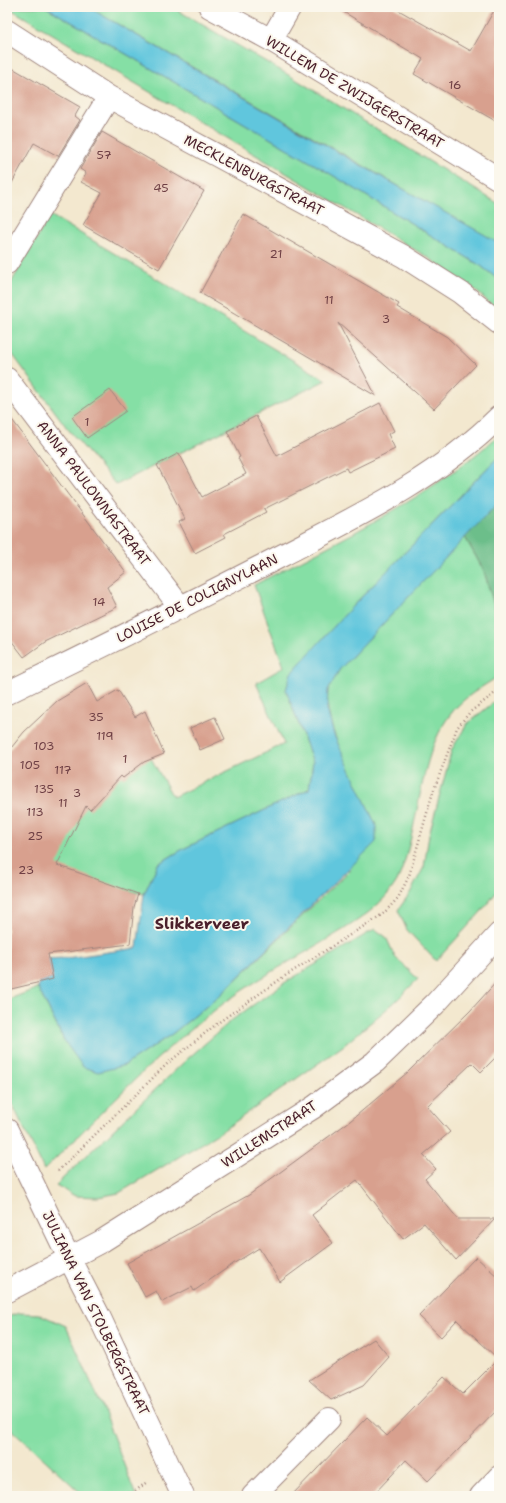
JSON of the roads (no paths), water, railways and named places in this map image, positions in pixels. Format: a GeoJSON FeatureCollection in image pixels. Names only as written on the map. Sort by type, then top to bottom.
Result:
{"type":"FeatureCollection","features":[{"type":"Feature","properties":{"kind":"street","name":"WILLEM DE ZWIJGERSTRAAT"},"geometry":{"type":"LineString","coordinates":[[210,7],[271,40],[499,179]]}},
{"type":"Feature","properties":{"kind":"street"},"geometry":{"type":"LineString","coordinates":[[271,40],[290,7]]}},
{"type":"Feature","properties":{"kind":"street","name":"MECKLENBURGSTRAAT"},"geometry":{"type":"LineString","coordinates":[[7,31],[109,97],[403,256],[461,293],[499,324]]}},
{"type":"Feature","properties":{"kind":"street"},"geometry":{"type":"LineString","coordinates":[[7,263],[109,97]]}},
{"type":"Feature","properties":{"kind":"street","name":"ANNA PAULOWNASTRAAT"},"geometry":{"type":"LineString","coordinates":[[7,379],[181,608]]}},
{"type":"Feature","properties":{"kind":"street","name":"LOUISE DE COLIGNYLAAN"},"geometry":{"type":"LineString","coordinates":[[7,693],[181,608],[386,501],[441,466],[484,432],[499,417]]}},
{"type":"Feature","properties":{"kind":"street","name":"WILLEMSTRAAT"},"geometry":{"type":"LineString","coordinates":[[7,1291],[102,1240],[314,1107],[375,1062],[435,1004],[499,934]]}},
{"type":"Feature","properties":{"kind":"street","name":"JULIANA VAN STOLBERGSTRAAT"},"geometry":{"type":"LineString","coordinates":[[7,1130],[36,1192],[99,1316],[183,1496]]}},
{"type":"Feature","properties":{"kind":"street"},"geometry":{"type":"LineString","coordinates":[[253,1496],[329,1419]]}},
{"type":"Feature","properties":{"kind":"street"},"geometry":{"type":"LineString","coordinates":[[481,1496],[499,1478]]}},
{"type":"Feature","properties":{"kind":"water"},"geometry":{"type":"Polygon","coordinates":[[[46,7],[88,7],[343,155],[485,235],[499,244],[499,280],[481,266],[329,173],[46,7]]]}},
{"type":"Feature","properties":{"kind":"water"},"geometry":{"type":"Polygon","coordinates":[[[499,456],[499,502],[340,669],[328,690],[327,709],[334,735],[376,825],[376,842],[218,997],[172,1034],[125,1065],[98,1072],[83,1067],[65,1042],[38,988],[44,959],[67,958],[137,948],[144,894],[158,864],[183,849],[309,789],[313,762],[286,690],[291,673],[350,609],[499,456]]]}},
{"type":"Feature","properties":{"kind":"district","name":"Slikkerveer"},"geometry":{"type":"Point","coordinates":[202,923]}}]}
